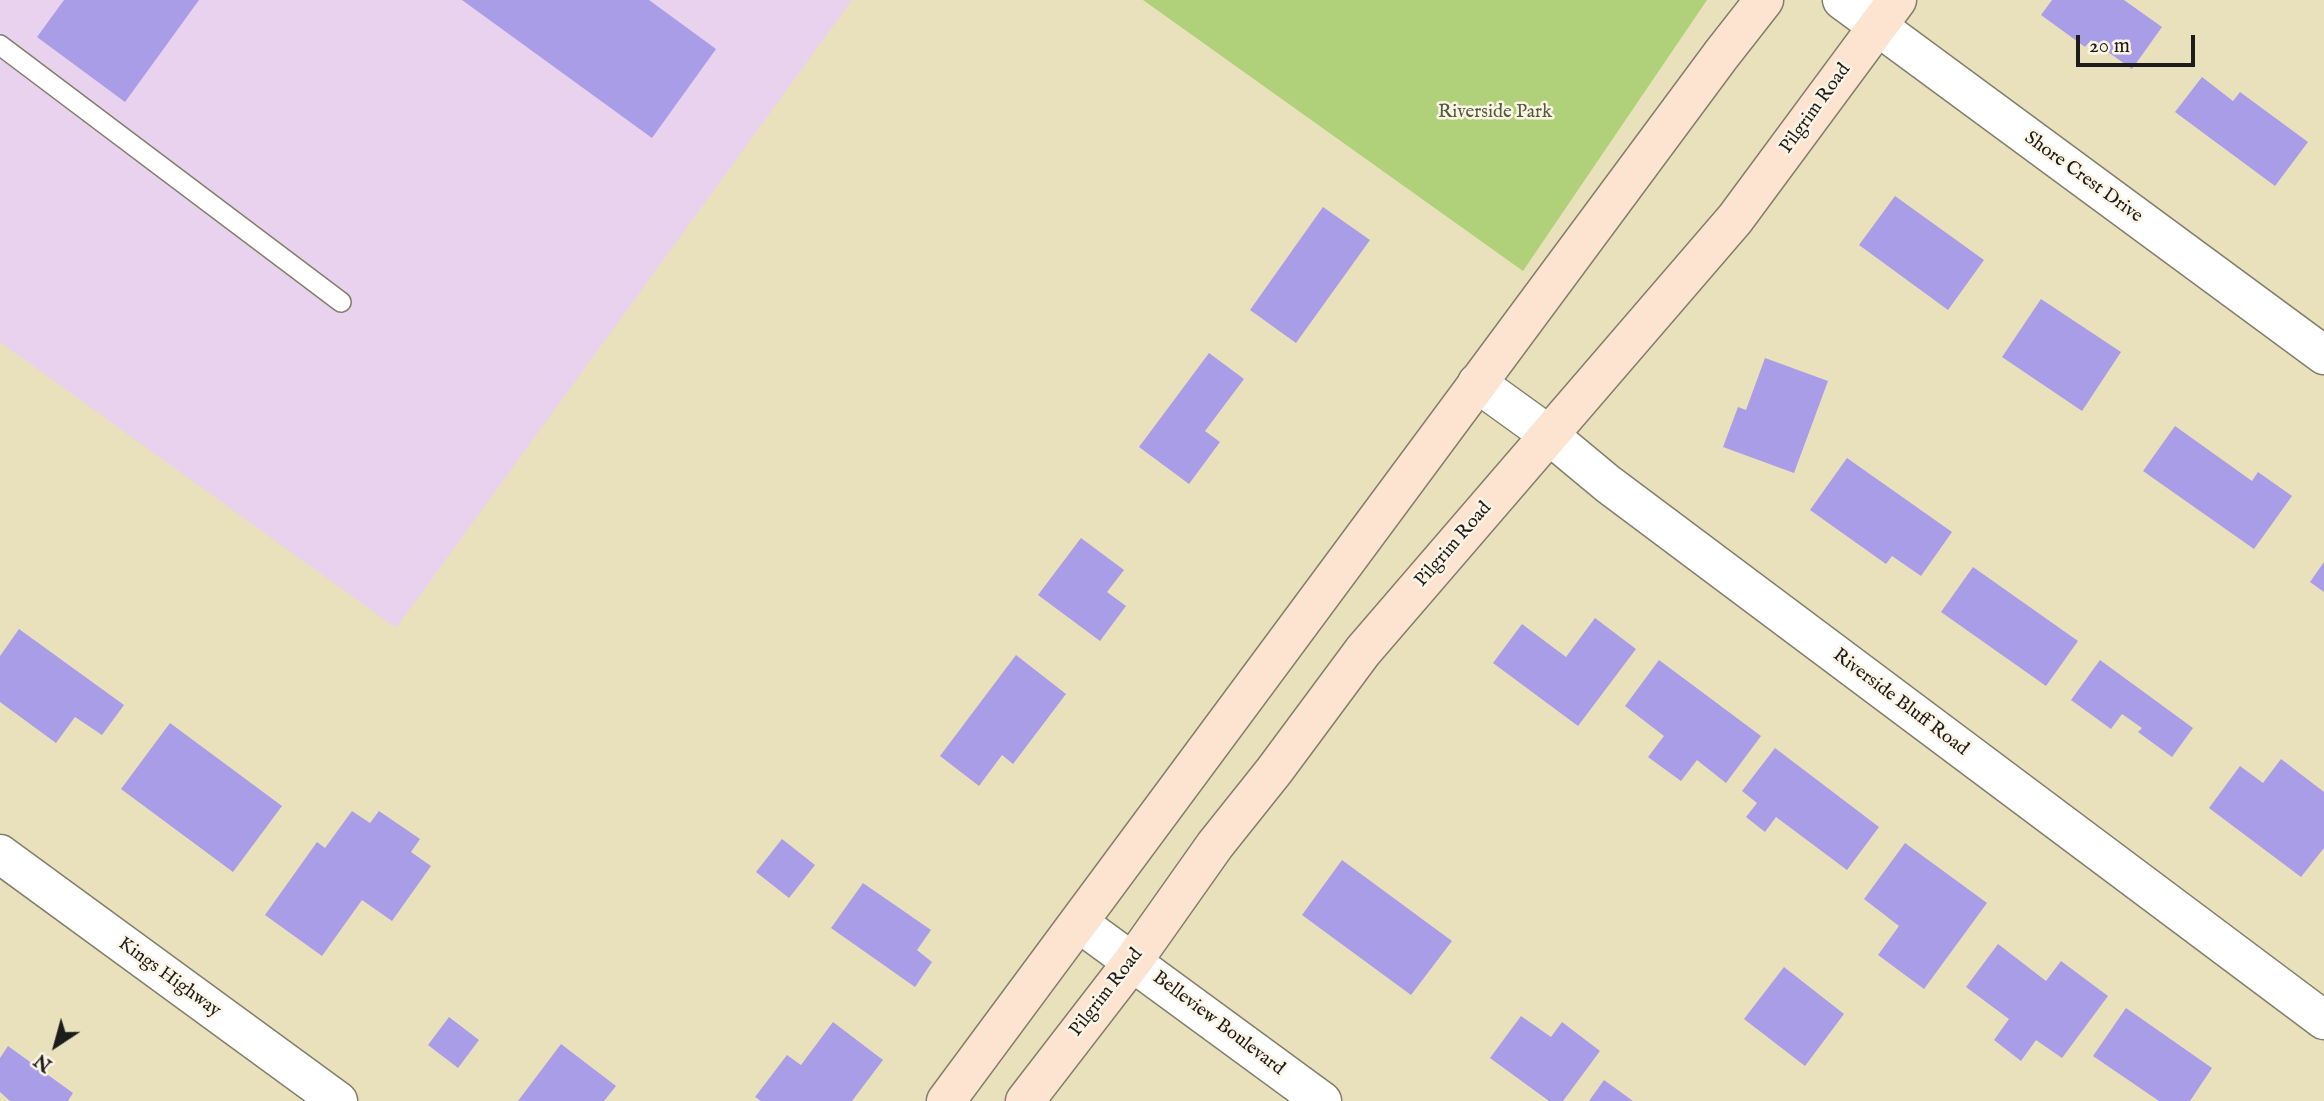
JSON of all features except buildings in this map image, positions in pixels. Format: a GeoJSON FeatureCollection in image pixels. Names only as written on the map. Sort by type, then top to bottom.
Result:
{"type":"FeatureCollection","features":[{"type":"Feature","properties":{"kind":"street"},"geometry":{"type":"LineString","coordinates":[[946,1101],[1764,0]]}},
{"type":"Feature","properties":{"kind":"street","name":"Shore Crest Drive"},"geometry":{"type":"LineString","coordinates":[[1842,0],[1887,14],[2324,355]]}},
{"type":"Feature","properties":{"kind":"street","name":"Pilgrim Road"},"geometry":{"type":"LineString","coordinates":[[1025,1101],[1133,961],[1216,845],[1363,651],[1735,219],[1887,14]]}},
{"type":"Feature","properties":{"kind":"street","name":"Riverside Bluff Road"},"geometry":{"type":"LineString","coordinates":[[1477,383],[2324,1020]]}},
{"type":"Feature","properties":{"kind":"street","name":"Kings Highway"},"geometry":{"type":"LineString","coordinates":[[0,854],[338,1101]]}},
{"type":"Feature","properties":{"kind":"street","name":"Belleview Boulevard"},"geometry":{"type":"LineString","coordinates":[[1079,923],[1322,1101]]}},
{"type":"Feature","properties":{"kind":"lane"},"geometry":{"type":"LineString","coordinates":[[0,45],[341,302]]}},
{"type":"Feature","properties":{"kind":"shaded area"},"geometry":{"type":"Polygon","coordinates":[[[0,0],[852,0],[396,628],[0,342],[0,0]]]}},
{"type":"Feature","properties":{"kind":"green space","name":"Riverside Park"},"geometry":{"type":"Polygon","coordinates":[[[1143,0],[1707,0],[1523,271],[1143,0]]]}}]}
